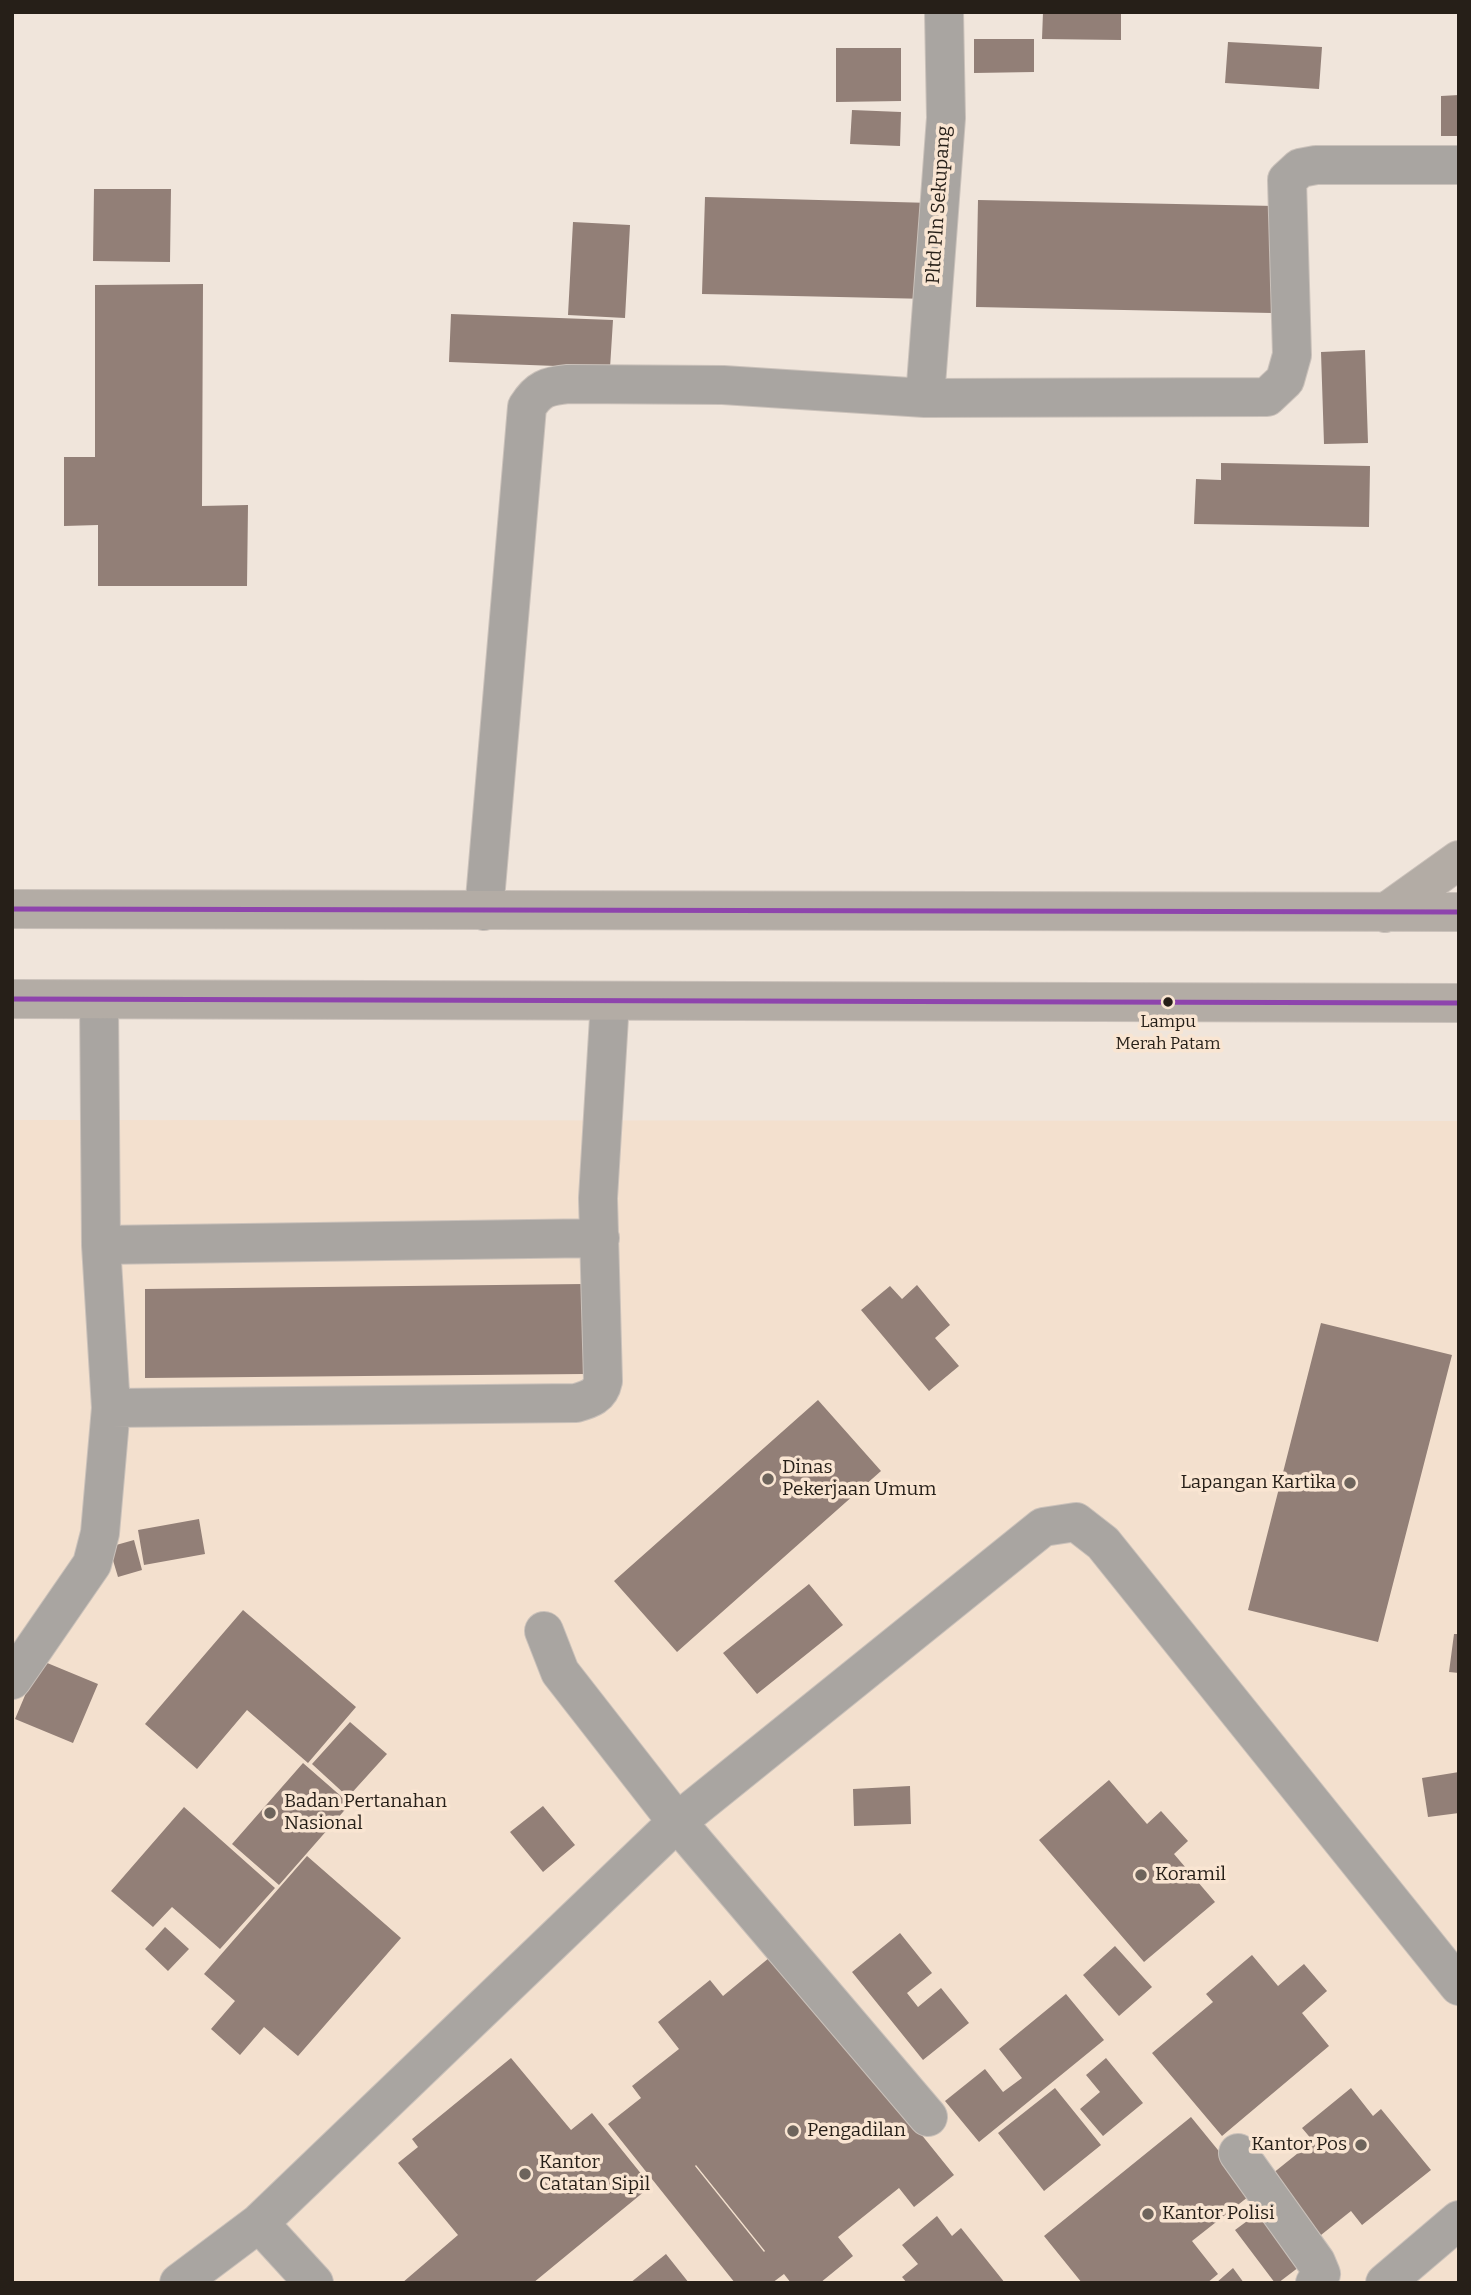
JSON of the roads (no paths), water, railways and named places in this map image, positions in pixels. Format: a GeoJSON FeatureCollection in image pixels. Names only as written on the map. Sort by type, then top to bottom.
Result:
{"type":"FeatureCollection","features":[{"type":"Feature","properties":{"kind":"highway"},"geometry":{"type":"LineString","coordinates":[[1385,913],[1459,860]]}},
{"type":"Feature","properties":{"kind":"highway"},"geometry":{"type":"LineString","coordinates":[[12,909],[1459,912]]}},
{"type":"Feature","properties":{"kind":"highway"},"geometry":{"type":"LineString","coordinates":[[12,999],[1459,1003]]}},
{"type":"Feature","properties":{"kind":"street","name":"Pltd Pln Sekupang"},"geometry":{"type":"LineString","coordinates":[[925,398],[946,118],[944,12]]}},
{"type":"Feature","properties":{"kind":"street"},"geometry":{"type":"LineString","coordinates":[[484,911],[527,407],[536,393],[548,386],[568,384],[723,385],[925,398],[1267,397],[1285,380],[1292,355],[1287,180],[1300,168],[1316,165],[1459,165]]}},
{"type":"Feature","properties":{"kind":"street"},"geometry":{"type":"LineString","coordinates":[[12,1680],[92,1564],[100,1533],[111,1408],[101,1245],[99,1000]]}},
{"type":"Feature","properties":{"kind":"street"},"geometry":{"type":"LineString","coordinates":[[111,1408],[576,1403],[590,1399],[601,1390],[603,1381],[598,1198],[610,1001]]}},
{"type":"Feature","properties":{"kind":"street"},"geometry":{"type":"LineString","coordinates":[[101,1245],[600,1238]]}},
{"type":"Feature","properties":{"kind":"street"},"geometry":{"type":"LineString","coordinates":[[179,2283],[260,2223],[677,1822],[1043,1527],[1076,1522],[1103,1542],[1459,1986]]}},
{"type":"Feature","properties":{"kind":"street"},"geometry":{"type":"LineString","coordinates":[[544,1631],[560,1672],[677,1822],[928,2117]]}},
{"type":"Feature","properties":{"kind":"street"},"geometry":{"type":"LineString","coordinates":[[1238,2153],[1316,2262],[1321,2274],[1314,2283]]}},
{"type":"Feature","properties":{"kind":"street"},"geometry":{"type":"LineString","coordinates":[[1385,2283],[1459,2220]]}},
{"type":"Feature","properties":{"kind":"street"},"geometry":{"type":"LineString","coordinates":[[260,2223],[314,2283]]}},
{"type":"Feature","properties":{"kind":"place","name":"Lampu Merah Patam"},"geometry":{"type":"Point","coordinates":[1168,1002]}},
{"type":"Feature","properties":{"kind":"place","name":"Dinas Pekerjaan Umum"},"geometry":{"type":"Point","coordinates":[768,1479]}},
{"type":"Feature","properties":{"kind":"place","name":"Lapangan Kartika"},"geometry":{"type":"Point","coordinates":[1350,1483]}},
{"type":"Feature","properties":{"kind":"place","name":"Badan Pertanahan Nasional"},"geometry":{"type":"Point","coordinates":[270,1813]}},
{"type":"Feature","properties":{"kind":"place","name":"Koramil"},"geometry":{"type":"Point","coordinates":[1141,1875]}},
{"type":"Feature","properties":{"kind":"place","name":"Pengadilan"},"geometry":{"type":"Point","coordinates":[793,2131]}},
{"type":"Feature","properties":{"kind":"place","name":"Kantor Pos"},"geometry":{"type":"Point","coordinates":[1361,2145]}},
{"type":"Feature","properties":{"kind":"place","name":"Kantor Catatan Sipil"},"geometry":{"type":"Point","coordinates":[525,2174]}},
{"type":"Feature","properties":{"kind":"place","name":"Kantor Polisi"},"geometry":{"type":"Point","coordinates":[1148,2214]}}]}
